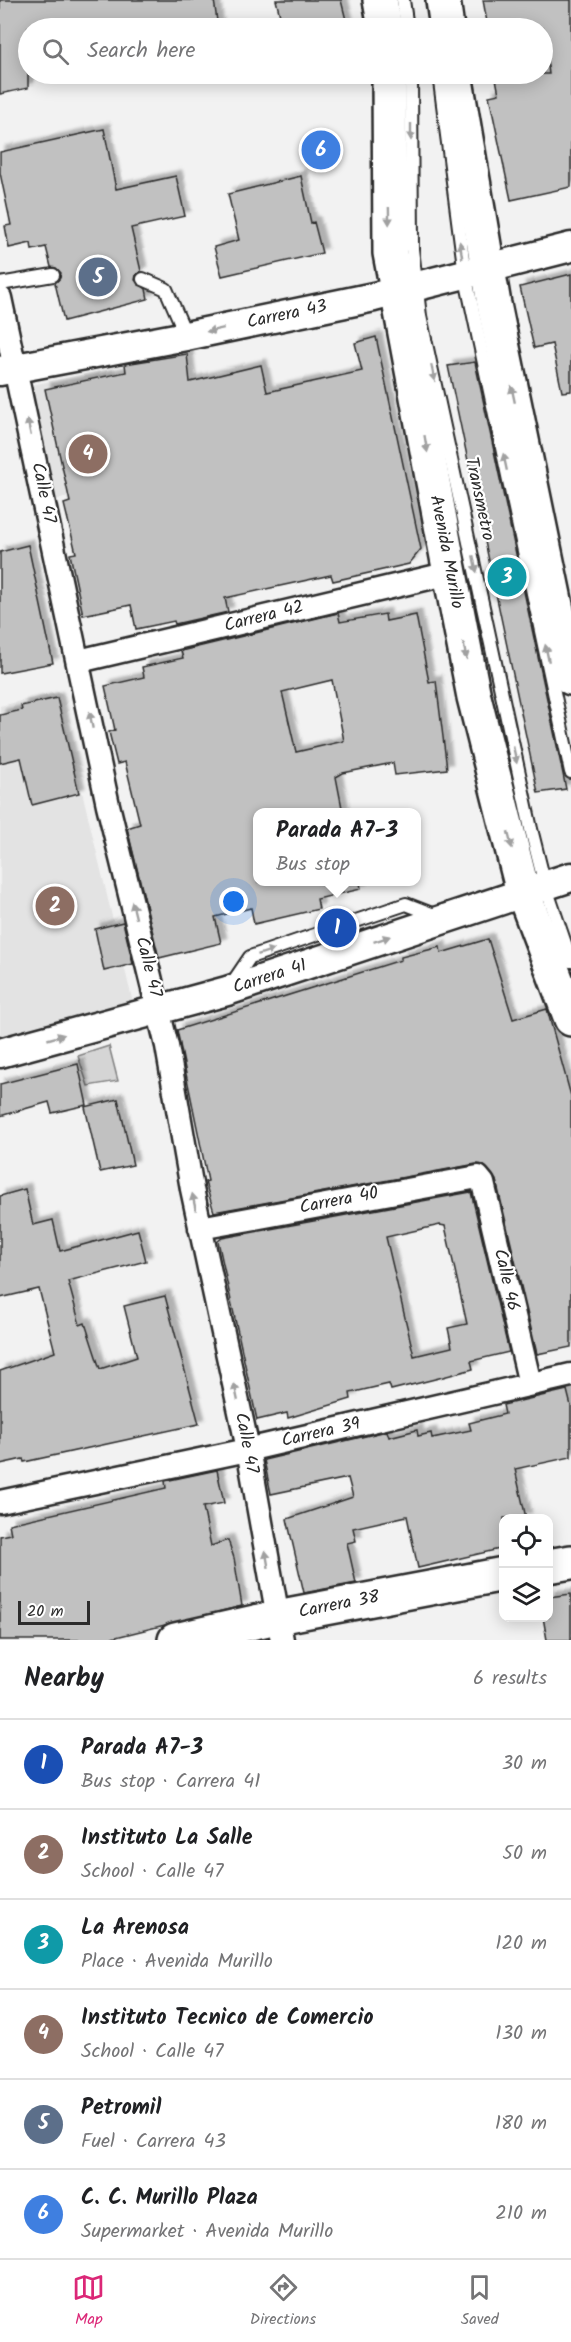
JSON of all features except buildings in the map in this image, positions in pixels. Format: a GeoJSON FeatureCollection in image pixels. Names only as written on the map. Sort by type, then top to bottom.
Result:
{"type":"FeatureCollection","features":[{"type":"Feature","properties":{"kind":"main road"},"geometry":{"type":"LineString","coordinates":[[380,0],[383,18]]}},
{"type":"Feature","properties":{"kind":"main road"},"geometry":{"type":"LineString","coordinates":[[442,0],[445,18]]}},
{"type":"Feature","properties":{"kind":"main road","name":"Avenida Murillo"},"geometry":{"type":"LineString","coordinates":[[389,84],[388,216],[406,289],[450,573],[474,697],[546,884],[571,1019]]}},
{"type":"Feature","properties":{"kind":"main road"},"geometry":{"type":"LineString","coordinates":[[456,84],[476,271],[571,678]]}},
{"type":"Feature","properties":{"kind":"main road"},"geometry":{"type":"LineString","coordinates":[[553,1565],[571,1562]]}},
{"type":"Feature","properties":{"kind":"main road","name":"Carrera 38"},"geometry":{"type":"LineString","coordinates":[[175,1640],[280,1628],[499,1575]]}},
{"type":"Feature","properties":{"kind":"street","name":"Carrera 43"},"geometry":{"type":"LineString","coordinates":[[8,369],[186,336],[406,289],[571,247]]}},
{"type":"Feature","properties":{"kind":"street","name":"Calle 47"},"geometry":{"type":"LineString","coordinates":[[0,298],[8,369],[79,661],[108,805],[158,1008],[200,1228],[248,1449],[280,1628]]}},
{"type":"Feature","properties":{"kind":"street","name":"Carrera 42"},"geometry":{"type":"LineString","coordinates":[[79,661],[450,573]]}},
{"type":"Feature","properties":{"kind":"street","name":"Carrera 41"},"geometry":{"type":"LineString","coordinates":[[0,1053],[227,991],[546,884]]}},
{"type":"Feature","properties":{"kind":"street","name":"Carrera 40"},"geometry":{"type":"LineString","coordinates":[[200,1228],[478,1177]]}},
{"type":"Feature","properties":{"kind":"street","name":"Calle 46"},"geometry":{"type":"LineString","coordinates":[[478,1177],[483,1183],[530,1384]]}},
{"type":"Feature","properties":{"kind":"street","name":"Carrera 39"},"geometry":{"type":"LineString","coordinates":[[0,1502],[248,1449],[571,1375]]}},
{"type":"Feature","properties":{"kind":"lane"},"geometry":{"type":"LineString","coordinates":[[403,0],[406,18]]}},
{"type":"Feature","properties":{"kind":"lane","name":"Transmetro"},"geometry":{"type":"LineString","coordinates":[[411,84],[411,214],[406,289],[546,884],[571,960]]}},
{"type":"Feature","properties":{"kind":"lane","name":"Transmetro"},"geometry":{"type":"LineString","coordinates":[[441,84],[571,772]]}},
{"type":"Feature","properties":{"kind":"lane"},"geometry":{"type":"LineString","coordinates":[[0,284],[53,276]]}},
{"type":"Feature","properties":{"kind":"lane"},"geometry":{"type":"LineString","coordinates":[[143,279],[166,289],[186,336]]}},
{"type":"Feature","properties":{"kind":"shaded area"},"geometry":{"type":"Polygon","coordinates":[[[115,368],[138,484],[54,500],[32,385],[115,368]]]}},
{"type":"Feature","properties":{"kind":"shaded area"},"geometry":{"type":"Polygon","coordinates":[[[58,692],[133,1003],[0,1041],[0,706],[58,692]]]}},
{"type":"Feature","properties":{"kind":"shaded area"},"geometry":{"type":"Polygon","coordinates":[[[109,1046],[118,1081],[88,1086],[78,1056],[109,1046]]]}},
{"type":"Feature","properties":{"kind":"place","name":"C. C. Murillo Plaza"},"geometry":{"type":"Point","coordinates":[321,150]}},
{"type":"Feature","properties":{"kind":"place","name":"Petromil"},"geometry":{"type":"Point","coordinates":[98,277]}},
{"type":"Feature","properties":{"kind":"place","name":"Instituto Tecnico de Comercio"},"geometry":{"type":"Point","coordinates":[88,454]}},
{"type":"Feature","properties":{"kind":"place","name":"La Arenosa"},"geometry":{"type":"Point","coordinates":[507,577]}},
{"type":"Feature","properties":{"kind":"place","name":"Instituto La Salle"},"geometry":{"type":"Point","coordinates":[55,906]}},
{"type":"Feature","properties":{"kind":"place","name":"Parada A7-3"},"geometry":{"type":"Point","coordinates":[337,928]}}]}
